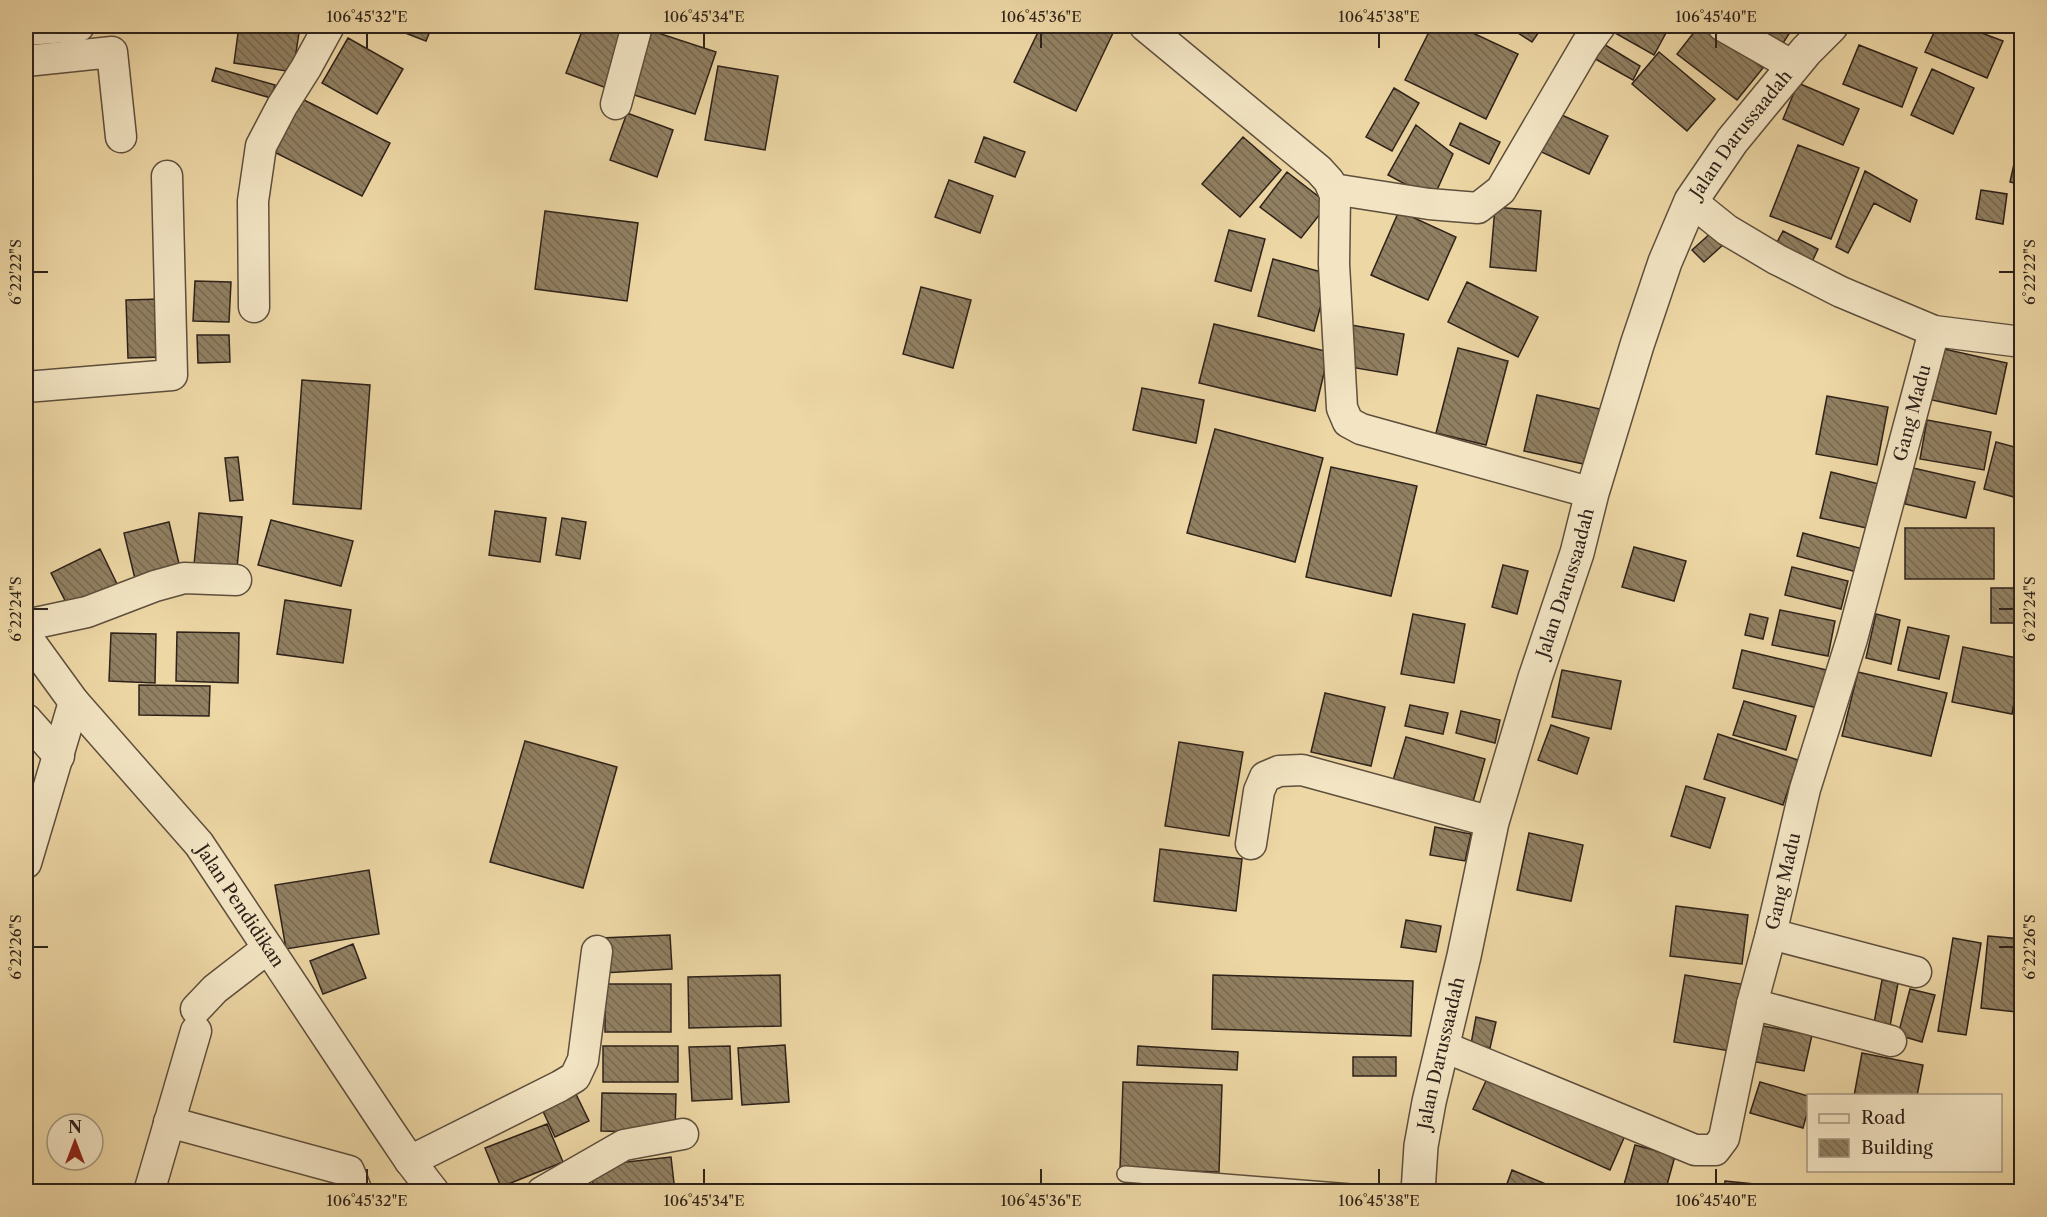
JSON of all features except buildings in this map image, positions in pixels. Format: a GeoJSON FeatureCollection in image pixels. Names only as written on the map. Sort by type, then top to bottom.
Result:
{"type":"FeatureCollection","features":[{"type":"Feature","properties":{"kind":"street"},"geometry":{"type":"LineString","coordinates":[[26,30],[79,26]]}},
{"type":"Feature","properties":{"kind":"street"},"geometry":{"type":"LineString","coordinates":[[254,308],[253,201],[261,146],[329,26]]}},
{"type":"Feature","properties":{"kind":"street"},"geometry":{"type":"LineString","coordinates":[[616,104],[637,26]]}},
{"type":"Feature","properties":{"kind":"street"},"geometry":{"type":"LineString","coordinates":[[1146,26],[1319,170],[1329,181],[1335,195],[1334,264],[1340,386],[1342,408],[1348,422],[1361,429],[1592,493]]}},
{"type":"Feature","properties":{"kind":"street"},"geometry":{"type":"LineString","coordinates":[[1333,189],[1429,204],[1478,208],[1501,190],[1586,45],[1600,26]]}},
{"type":"Feature","properties":{"kind":"street"},"geometry":{"type":"LineString","coordinates":[[1723,26],[1793,66]]}},
{"type":"Feature","properties":{"kind":"street","name":"Jalan Darussaadah"},"geometry":{"type":"LineString","coordinates":[[1418,1191],[1421,1146],[1492,822],[1535,678],[1577,553],[1592,493],[1665,262],[1692,201],[1732,141],[1793,66],[1831,26]]}},
{"type":"Feature","properties":{"kind":"street"},"geometry":{"type":"LineString","coordinates":[[26,61],[112,52],[121,137]]}},
{"type":"Feature","properties":{"kind":"street"},"geometry":{"type":"LineString","coordinates":[[26,387],[172,375],[167,176]]}},
{"type":"Feature","properties":{"kind":"street"},"geometry":{"type":"LineString","coordinates":[[1692,201],[1727,230],[1776,260],[1841,292],[1934,330],[2022,342]]}},
{"type":"Feature","properties":{"kind":"street","name":"Gang Madu"},"geometry":{"type":"LineString","coordinates":[[1442,1046],[1695,1150],[1714,1150],[1724,1138],[1752,1004],[1805,789],[1852,639],[1934,330]]}},
{"type":"Feature","properties":{"kind":"street"},"geometry":{"type":"LineString","coordinates":[[26,625],[87,612],[154,586],[184,578],[236,580]]}},
{"type":"Feature","properties":{"kind":"street","name":"Jalan Pendidikan"},"geometry":{"type":"LineString","coordinates":[[26,636],[74,702],[199,844],[410,1161],[434,1191]]}},
{"type":"Feature","properties":{"kind":"street"},"geometry":{"type":"LineString","coordinates":[[26,863],[74,702]]}},
{"type":"Feature","properties":{"kind":"street"},"geometry":{"type":"LineString","coordinates":[[26,719],[59,756]]}},
{"type":"Feature","properties":{"kind":"street"},"geometry":{"type":"LineString","coordinates":[[1251,844],[1259,791],[1265,777],[1279,771],[1302,770],[1492,822]]}},
{"type":"Feature","properties":{"kind":"street"},"geometry":{"type":"LineString","coordinates":[[1771,934],[1916,972]]}},
{"type":"Feature","properties":{"kind":"street"},"geometry":{"type":"LineString","coordinates":[[149,1191],[196,1020],[215,989],[268,948]]}},
{"type":"Feature","properties":{"kind":"street"},"geometry":{"type":"LineString","coordinates":[[410,1161],[575,1077],[583,1060],[597,951]]}},
{"type":"Feature","properties":{"kind":"street"},"geometry":{"type":"LineString","coordinates":[[1752,1004],[1891,1041]]}},
{"type":"Feature","properties":{"kind":"street"},"geometry":{"type":"LineString","coordinates":[[169,1122],[349,1171],[357,1191]]}},
{"type":"Feature","properties":{"kind":"street"},"geometry":{"type":"LineString","coordinates":[[542,1191],[624,1145],[683,1134]]}},
{"type":"Feature","properties":{"kind":"lane"},"geometry":{"type":"LineString","coordinates":[[1125,1174],[1351,1191]]}}]}
